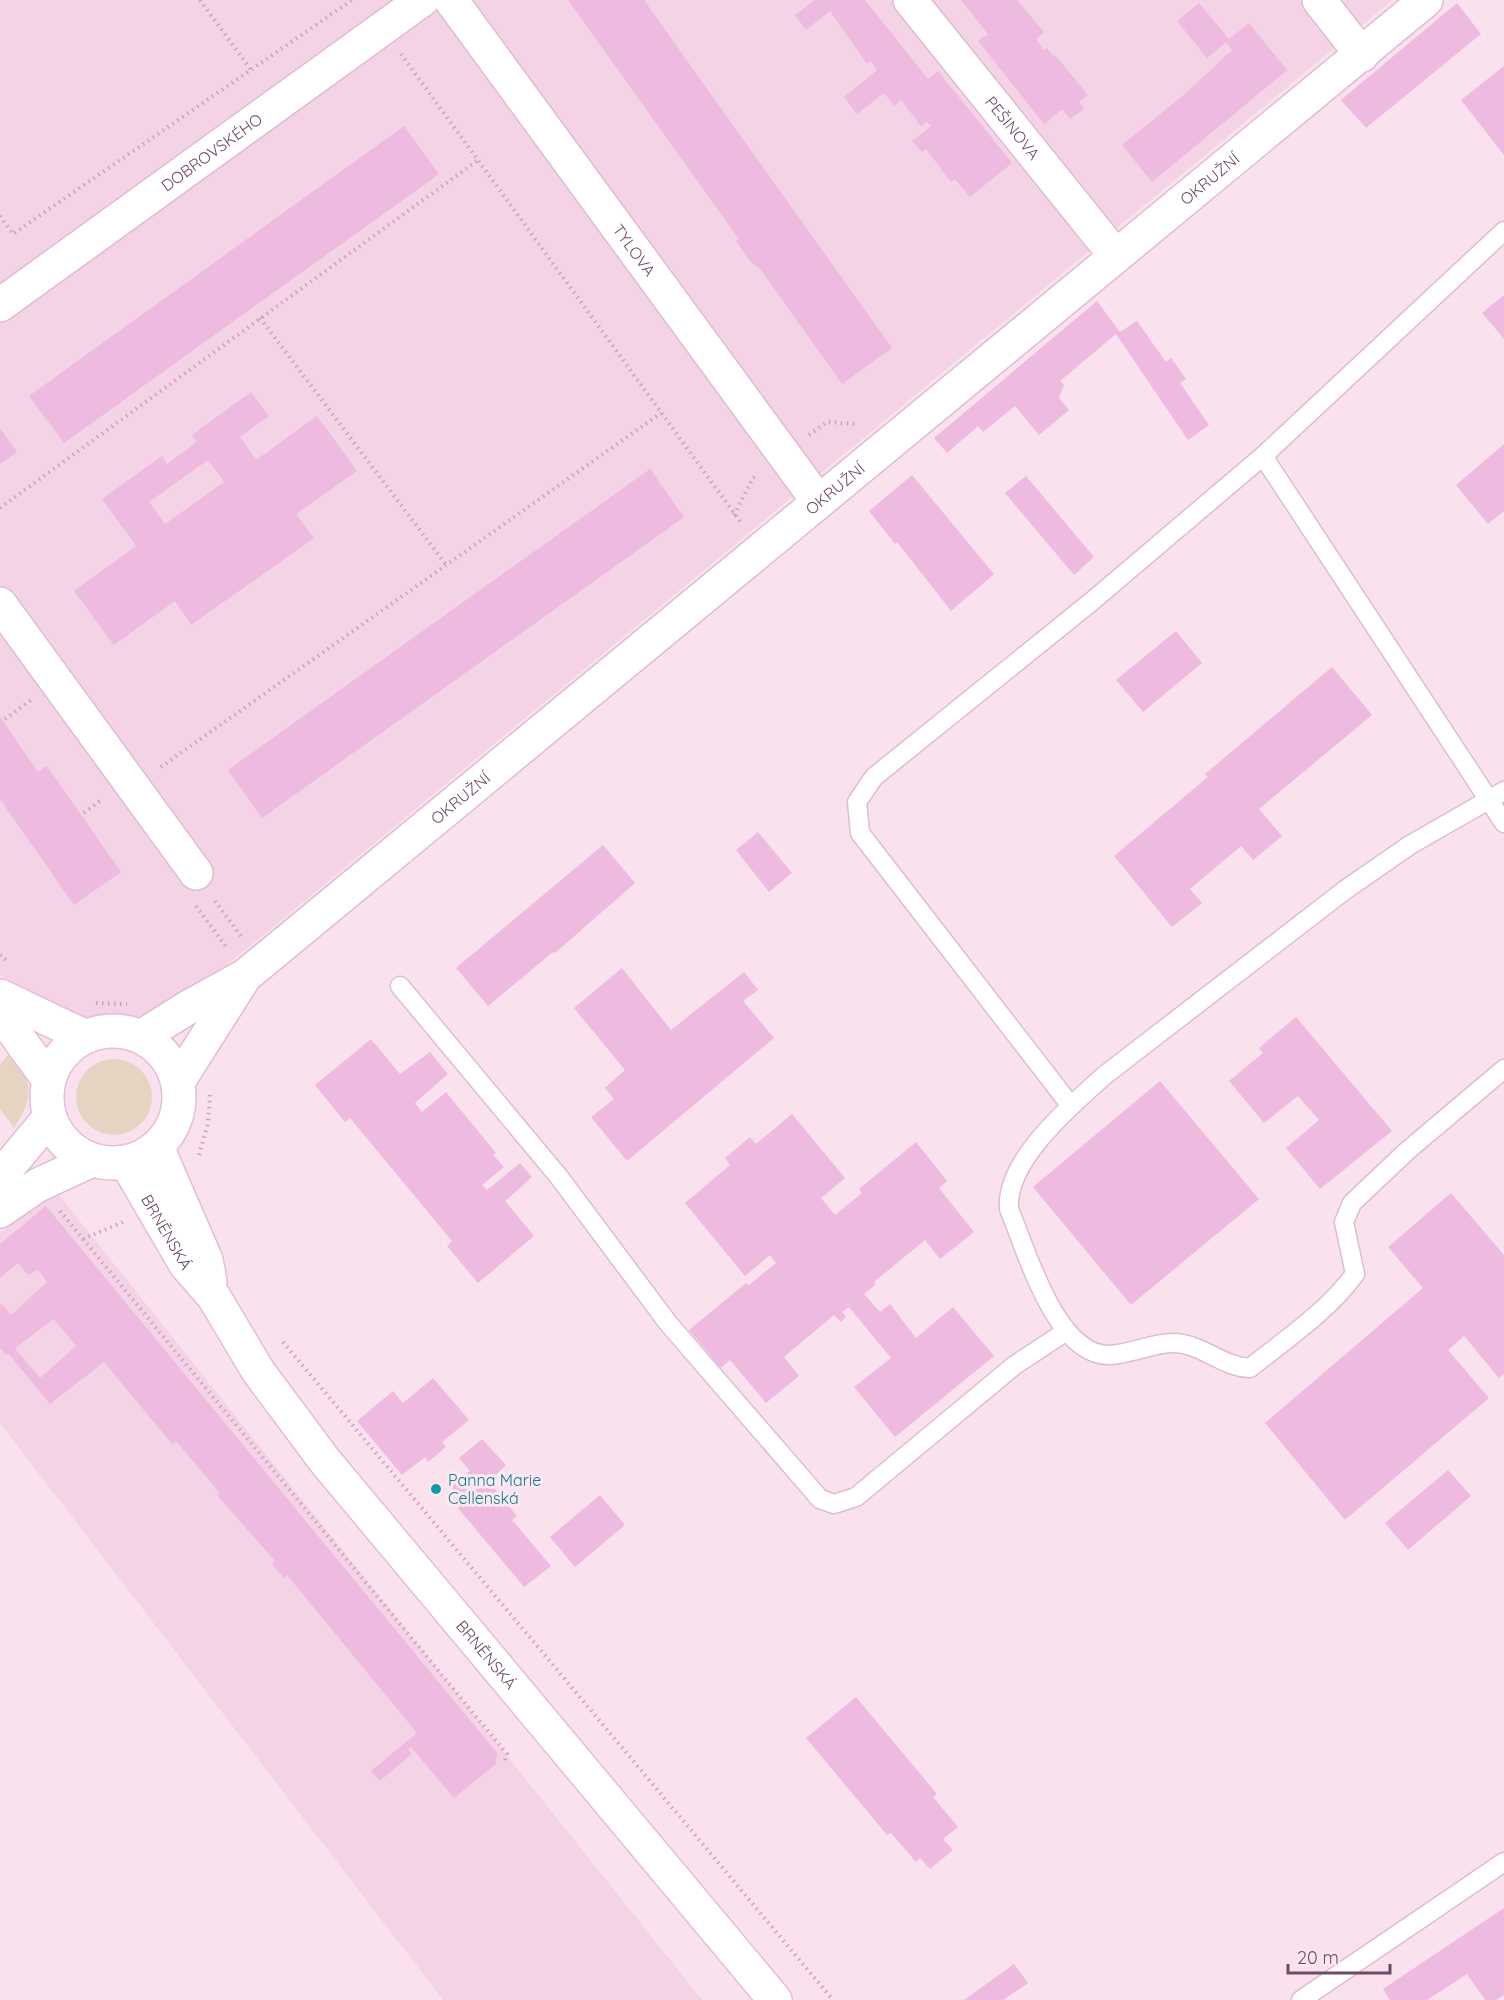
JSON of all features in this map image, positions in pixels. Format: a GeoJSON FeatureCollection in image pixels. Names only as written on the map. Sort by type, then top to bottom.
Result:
{"type":"FeatureCollection","features":[{"type":"Feature","properties":{"kind":"street","name":"DOBROVSKÉHO"},"geometry":{"type":"LineString","coordinates":[[0,305],[422,0]]}},
{"type":"Feature","properties":{"kind":"street","name":"TYLOVA"},"geometry":{"type":"LineString","coordinates":[[451,0],[818,501]]}},
{"type":"Feature","properties":{"kind":"street","name":"PEŠINOVA"},"geometry":{"type":"LineString","coordinates":[[910,0],[1115,255]]}},
{"type":"Feature","properties":{"kind":"street"},"geometry":{"type":"LineString","coordinates":[[1319,0],[1362,55]]}},
{"type":"Feature","properties":{"kind":"street","name":"OKRUŽNÍ"},"geometry":{"type":"LineString","coordinates":[[141,1037],[187,1008],[236,963],[818,501],[1426,0]]}},
{"type":"Feature","properties":{"kind":"street"},"geometry":{"type":"LineString","coordinates":[[0,604],[133,787],[193,886]]}},
{"type":"Feature","properties":{"kind":"street","name":"OKRUŽNÍ"},"geometry":{"type":"LineString","coordinates":[[178,1082],[212,1033],[236,963]]}},
{"type":"Feature","properties":{"kind":"street"},"geometry":{"type":"LineString","coordinates":[[0,996],[86,1037]]}},
{"type":"Feature","properties":{"kind":"street"},"geometry":{"type":"LineString","coordinates":[[8,1024],[49,1080]]}},
{"type":"Feature","properties":{"kind":"street"},"geometry":{"type":"LineString","coordinates":[[114,1031],[141,1037],[164,1055],[178,1082],[177,1117],[169,1133],[158,1147],[143,1156],[126,1162],[109,1163],[92,1160],[66,1144],[50,1118],[47,1098],[49,1080],[63,1054],[86,1037],[114,1031]]}},
{"type":"Feature","properties":{"kind":"street"},"geometry":{"type":"LineString","coordinates":[[0,1177],[50,1118]]}},
{"type":"Feature","properties":{"kind":"street","name":"BRNĚNSKÁ"},"geometry":{"type":"LineString","coordinates":[[158,1147],[206,1260],[214,1297]]}},
{"type":"Feature","properties":{"kind":"street"},"geometry":{"type":"LineString","coordinates":[[0,1211],[38,1185],[92,1160]]}},
{"type":"Feature","properties":{"kind":"street","name":"BRNĚNSKÁ"},"geometry":{"type":"LineString","coordinates":[[126,1162],[186,1265],[214,1297],[258,1371],[325,1461],[775,2000]]}},
{"type":"Feature","properties":{"kind":"lane"},"geometry":{"type":"LineString","coordinates":[[1071,1106],[860,833],[857,802],[874,777],[1091,602],[1263,456],[1504,231]]}},
{"type":"Feature","properties":{"kind":"lane"},"geometry":{"type":"LineString","coordinates":[[1263,456],[1487,801],[1504,823]]}},
{"type":"Feature","properties":{"kind":"lane"},"geometry":{"type":"LineString","coordinates":[[1504,791],[1410,844],[1345,890],[1105,1075],[1071,1106],[1028,1153],[1008,1197],[1009,1209],[1044,1294],[1065,1332],[1094,1352],[1110,1355],[1173,1342],[1195,1347],[1234,1367],[1250,1368],[1344,1290],[1355,1274],[1344,1222],[1352,1203],[1392,1165],[1504,1069]]}},
{"type":"Feature","properties":{"kind":"lane"},"geometry":{"type":"LineString","coordinates":[[400,986],[559,1177],[668,1323],[820,1500],[834,1504],[856,1497],[1015,1365],[1065,1332]]}},
{"type":"Feature","properties":{"kind":"lane"},"geometry":{"type":"LineString","coordinates":[[1301,2000],[1504,1862]]}},
{"type":"Feature","properties":{"kind":"path"},"geometry":{"type":"LineString","coordinates":[[200,0],[251,70]]}},
{"type":"Feature","properties":{"kind":"path"},"geometry":{"type":"LineString","coordinates":[[0,216],[13,234],[352,0]]}},
{"type":"Feature","properties":{"kind":"path"},"geometry":{"type":"LineString","coordinates":[[383,29],[744,528]]}},
{"type":"Feature","properties":{"kind":"path"},"geometry":{"type":"LineString","coordinates":[[0,508],[478,160]]}},
{"type":"Feature","properties":{"kind":"path"},"geometry":{"type":"LineString","coordinates":[[260,318],[447,566]]}},
{"type":"Feature","properties":{"kind":"path"},"geometry":{"type":"LineString","coordinates":[[133,787],[661,413]]}},
{"type":"Feature","properties":{"kind":"path"},"geometry":{"type":"LineString","coordinates":[[5,719],[34,698]]}},
{"type":"Feature","properties":{"kind":"path"},"geometry":{"type":"LineString","coordinates":[[193,886],[236,963]]}},
{"type":"Feature","properties":{"kind":"path"},"geometry":{"type":"LineString","coordinates":[[193,886],[243,939]]}},
{"type":"Feature","properties":{"kind":"path"},"geometry":{"type":"LineString","coordinates":[[0,955],[19,969]]}},
{"type":"Feature","properties":{"kind":"path"},"geometry":{"type":"LineString","coordinates":[[88,1003],[130,1004]]}},
{"type":"Feature","properties":{"kind":"path"},"geometry":{"type":"LineString","coordinates":[[198,1159],[208,1123],[210,1090]]}},
{"type":"Feature","properties":{"kind":"path"},"geometry":{"type":"LineString","coordinates":[[83,1239],[500,1746],[507,1755],[505,1760]]}},
{"type":"Feature","properties":{"kind":"path"},"geometry":{"type":"LineString","coordinates":[[280,1339],[833,2000]]}},
{"type":"Feature","properties":{"kind":"shaded area"},"geometry":{"type":"Polygon","coordinates":[[[0,0],[1392,0],[221,970],[149,1018],[99,1022],[31,999],[0,974],[0,0]]]}},
{"type":"Feature","properties":{"kind":"shaded area"},"geometry":{"type":"Polygon","coordinates":[[[12,1051],[24,1072],[28,1090],[25,1107],[14,1128],[0,1109],[0,1064],[12,1051]]]}},
{"type":"Feature","properties":{"kind":"shaded area"},"geometry":{"type":"Polygon","coordinates":[[[114,1059],[128,1062],[141,1070],[149,1083],[152,1097],[149,1111],[141,1124],[128,1132],[114,1135],[100,1132],[87,1124],[79,1111],[76,1097],[79,1083],[87,1070],[100,1062],[114,1059]]]}},
{"type":"Feature","properties":{"kind":"shaded area"},"geometry":{"type":"Polygon","coordinates":[[[55,1190],[702,2000],[443,2000],[0,1423],[0,1233],[55,1190]]]}},
{"type":"Feature","properties":{"kind":"building"},"geometry":{"type":"Polygon","coordinates":[[[568,0],[644,0],[892,348],[842,384],[761,270],[750,261],[736,241],[739,239],[568,0]]]}},
{"type":"Feature","properties":{"kind":"building"},"geometry":{"type":"Polygon","coordinates":[[[815,0],[865,0],[928,79],[938,71],[1012,163],[970,197],[955,179],[951,182],[926,149],[922,152],[912,141],[931,126],[927,122],[921,126],[901,100],[894,106],[884,93],[857,114],[844,97],[877,70],[871,61],[867,64],[830,11],[806,30],[795,15],[815,0]]]}},
{"type":"Feature","properties":{"kind":"building"},"geometry":{"type":"Polygon","coordinates":[[[961,0],[1017,0],[1044,32],[1036,39],[1044,50],[1047,48],[1054,57],[1055,55],[1088,95],[1079,102],[1084,109],[1070,119],[1062,109],[1044,124],[978,41],[988,34],[961,0]]]}},
{"type":"Feature","properties":{"kind":"building"},"geometry":{"type":"Polygon","coordinates":[[[1199,3],[1229,39],[1249,23],[1287,70],[1152,182],[1122,145],[1186,93],[1232,50],[1226,42],[1207,58],[1177,21],[1199,3]]]}},
{"type":"Feature","properties":{"kind":"building"},"geometry":{"type":"Polygon","coordinates":[[[1457,3],[1481,34],[1366,128],[1341,100],[1457,3]]]}},
{"type":"Feature","properties":{"kind":"building"},"geometry":{"type":"Polygon","coordinates":[[[1504,66],[1504,155],[1461,100],[1504,66]]]}},
{"type":"Feature","properties":{"kind":"building"},"geometry":{"type":"Polygon","coordinates":[[[404,126],[439,174],[64,443],[29,396],[404,126]]]}},
{"type":"Feature","properties":{"kind":"building"},"geometry":{"type":"Polygon","coordinates":[[[1504,295],[1504,339],[1482,313],[1504,295]]]}},
{"type":"Feature","properties":{"kind":"building"},"geometry":{"type":"Polygon","coordinates":[[[1097,301],[1120,332],[1137,321],[1166,362],[1171,358],[1186,379],[1180,383],[1209,425],[1188,440],[1116,334],[1060,381],[1064,385],[1059,398],[1069,410],[1039,435],[1015,406],[983,432],[978,426],[947,453],[934,438],[1097,301]]]}},
{"type":"Feature","properties":{"kind":"building"},"geometry":{"type":"Polygon","coordinates":[[[251,392],[269,416],[240,437],[256,460],[317,416],[357,471],[296,514],[314,538],[191,625],[175,601],[114,645],[74,591],[136,546],[102,499],[162,456],[167,464],[197,442],[192,435],[251,392]],[[208,460],[149,502],[165,524],[224,482],[208,460]]]}},
{"type":"Feature","properties":{"kind":"building"},"geometry":{"type":"Polygon","coordinates":[[[0,428],[17,452],[0,464],[0,428]]]}},
{"type":"Feature","properties":{"kind":"building"},"geometry":{"type":"Polygon","coordinates":[[[1504,444],[1504,511],[1488,524],[1456,485],[1504,444]]]}},
{"type":"Feature","properties":{"kind":"building"},"geometry":{"type":"Polygon","coordinates":[[[650,469],[684,517],[262,818],[228,770],[650,469]]]}},
{"type":"Feature","properties":{"kind":"building"},"geometry":{"type":"Polygon","coordinates":[[[912,475],[994,574],[951,611],[897,542],[895,544],[869,511],[912,475]]]}},
{"type":"Feature","properties":{"kind":"building"},"geometry":{"type":"Polygon","coordinates":[[[1026,476],[1094,557],[1074,575],[1005,493],[1026,476]]]}},
{"type":"Feature","properties":{"kind":"building"},"geometry":{"type":"Polygon","coordinates":[[[1176,631],[1202,663],[1143,712],[1116,680],[1176,631]]]}},
{"type":"Feature","properties":{"kind":"building"},"geometry":{"type":"Polygon","coordinates":[[[1332,667],[1372,715],[1259,809],[1282,836],[1253,860],[1241,846],[1190,889],[1202,903],[1172,927],[1114,856],[1208,777],[1205,774],[1332,667]]]}},
{"type":"Feature","properties":{"kind":"building"},"geometry":{"type":"Polygon","coordinates":[[[0,717],[38,772],[47,766],[121,872],[74,905],[0,799],[0,717]]]}},
{"type":"Feature","properties":{"kind":"building"},"geometry":{"type":"Polygon","coordinates":[[[758,832],[792,873],[769,892],[736,850],[758,832]]]}},
{"type":"Feature","properties":{"kind":"building"},"geometry":{"type":"Polygon","coordinates":[[[603,845],[635,883],[555,953],[553,952],[488,1006],[456,968],[603,845]]]}},
{"type":"Feature","properties":{"kind":"building"},"geometry":{"type":"Polygon","coordinates":[[[622,968],[671,1030],[744,972],[758,990],[743,1001],[774,1038],[627,1161],[591,1117],[614,1099],[605,1088],[625,1070],[574,1008],[622,968]]]}},
{"type":"Feature","properties":{"kind":"building"},"geometry":{"type":"Polygon","coordinates":[[[1296,1017],[1392,1131],[1320,1189],[1286,1148],[1319,1120],[1298,1096],[1264,1123],[1229,1081],[1263,1053],[1259,1048],[1296,1017]]]}},
{"type":"Feature","properties":{"kind":"building"},"geometry":{"type":"Polygon","coordinates":[[[371,1039],[400,1074],[430,1052],[448,1074],[415,1103],[422,1112],[446,1092],[496,1153],[493,1155],[504,1167],[482,1185],[487,1190],[520,1163],[532,1177],[505,1201],[534,1236],[478,1283],[447,1246],[452,1241],[350,1118],[345,1122],[315,1085],[371,1039]]]}},
{"type":"Feature","properties":{"kind":"building"},"geometry":{"type":"Polygon","coordinates":[[[1160,1081],[1259,1199],[1131,1305],[1033,1187],[1160,1081]]]}},
{"type":"Feature","properties":{"kind":"building"},"geometry":{"type":"Polygon","coordinates":[[[792,1114],[845,1178],[821,1198],[835,1215],[862,1193],[859,1189],[916,1142],[947,1181],[939,1188],[974,1232],[940,1259],[925,1240],[874,1282],[876,1284],[864,1294],[880,1312],[890,1304],[916,1338],[953,1307],[994,1356],[895,1437],[854,1387],[891,1358],[849,1307],[842,1312],[846,1317],[841,1322],[834,1315],[784,1357],[799,1376],[766,1403],[730,1360],[721,1368],[689,1330],[746,1283],[749,1285],[776,1263],[770,1255],[745,1276],[685,1203],[730,1165],[725,1158],[750,1137],[756,1144],[792,1114]]]}},
{"type":"Feature","properties":{"kind":"building"},"geometry":{"type":"Polygon","coordinates":[[[1451,1193],[1504,1255],[1504,1374],[1499,1378],[1464,1336],[1448,1350],[1489,1398],[1345,1520],[1265,1423],[1423,1288],[1388,1247],[1451,1193]]]}},
{"type":"Feature","properties":{"kind":"building"},"geometry":{"type":"Polygon","coordinates":[[[46,1206],[497,1753],[496,1764],[454,1798],[411,1747],[408,1750],[412,1754],[380,1781],[371,1771],[417,1733],[287,1575],[284,1578],[272,1564],[275,1561],[217,1495],[220,1493],[176,1441],[172,1444],[104,1362],[50,1404],[8,1353],[6,1355],[0,1348],[0,1305],[2,1304],[11,1315],[47,1282],[38,1270],[28,1275],[18,1263],[0,1278],[0,1244],[46,1206]],[[54,1319],[15,1348],[40,1378],[76,1346],[54,1319]]]}},
{"type":"Feature","properties":{"kind":"building"},"geometry":{"type":"Polygon","coordinates":[[[433,1378],[469,1420],[442,1442],[446,1447],[428,1462],[425,1457],[402,1475],[357,1421],[393,1391],[403,1403],[433,1378]]]}},
{"type":"Feature","properties":{"kind":"building"},"geometry":{"type":"Polygon","coordinates":[[[482,1439],[506,1465],[489,1482],[517,1516],[512,1520],[551,1566],[524,1587],[458,1508],[464,1503],[450,1486],[470,1471],[459,1458],[482,1439]]]}},
{"type":"Feature","properties":{"kind":"building"},"geometry":{"type":"Polygon","coordinates":[[[1448,1470],[1471,1496],[1408,1550],[1385,1523],[1448,1470]]]}},
{"type":"Feature","properties":{"kind":"building"},"geometry":{"type":"Polygon","coordinates":[[[600,1495],[625,1525],[575,1567],[550,1537],[600,1495]]]}},
{"type":"Feature","properties":{"kind":"building"},"geometry":{"type":"Polygon","coordinates":[[[856,1697],[937,1794],[933,1797],[958,1827],[943,1839],[953,1850],[930,1869],[920,1858],[916,1862],[891,1833],[887,1835],[806,1738],[856,1697]]]}},
{"type":"Feature","properties":{"kind":"building"},"geometry":{"type":"Polygon","coordinates":[[[1504,1908],[1504,1995],[1496,2000],[1485,2000],[1467,1974],[1427,2000],[1390,2000],[1383,1989],[1504,1908]]]}},
{"type":"Feature","properties":{"kind":"building"},"geometry":{"type":"Polygon","coordinates":[[[1014,1964],[1028,1983],[1003,2000],[964,2000],[1014,1964]]]}},
{"type":"Feature","properties":{"kind":"place","name":"Panna Marie Cellenská"},"geometry":{"type":"Point","coordinates":[436,1489]}}]}
